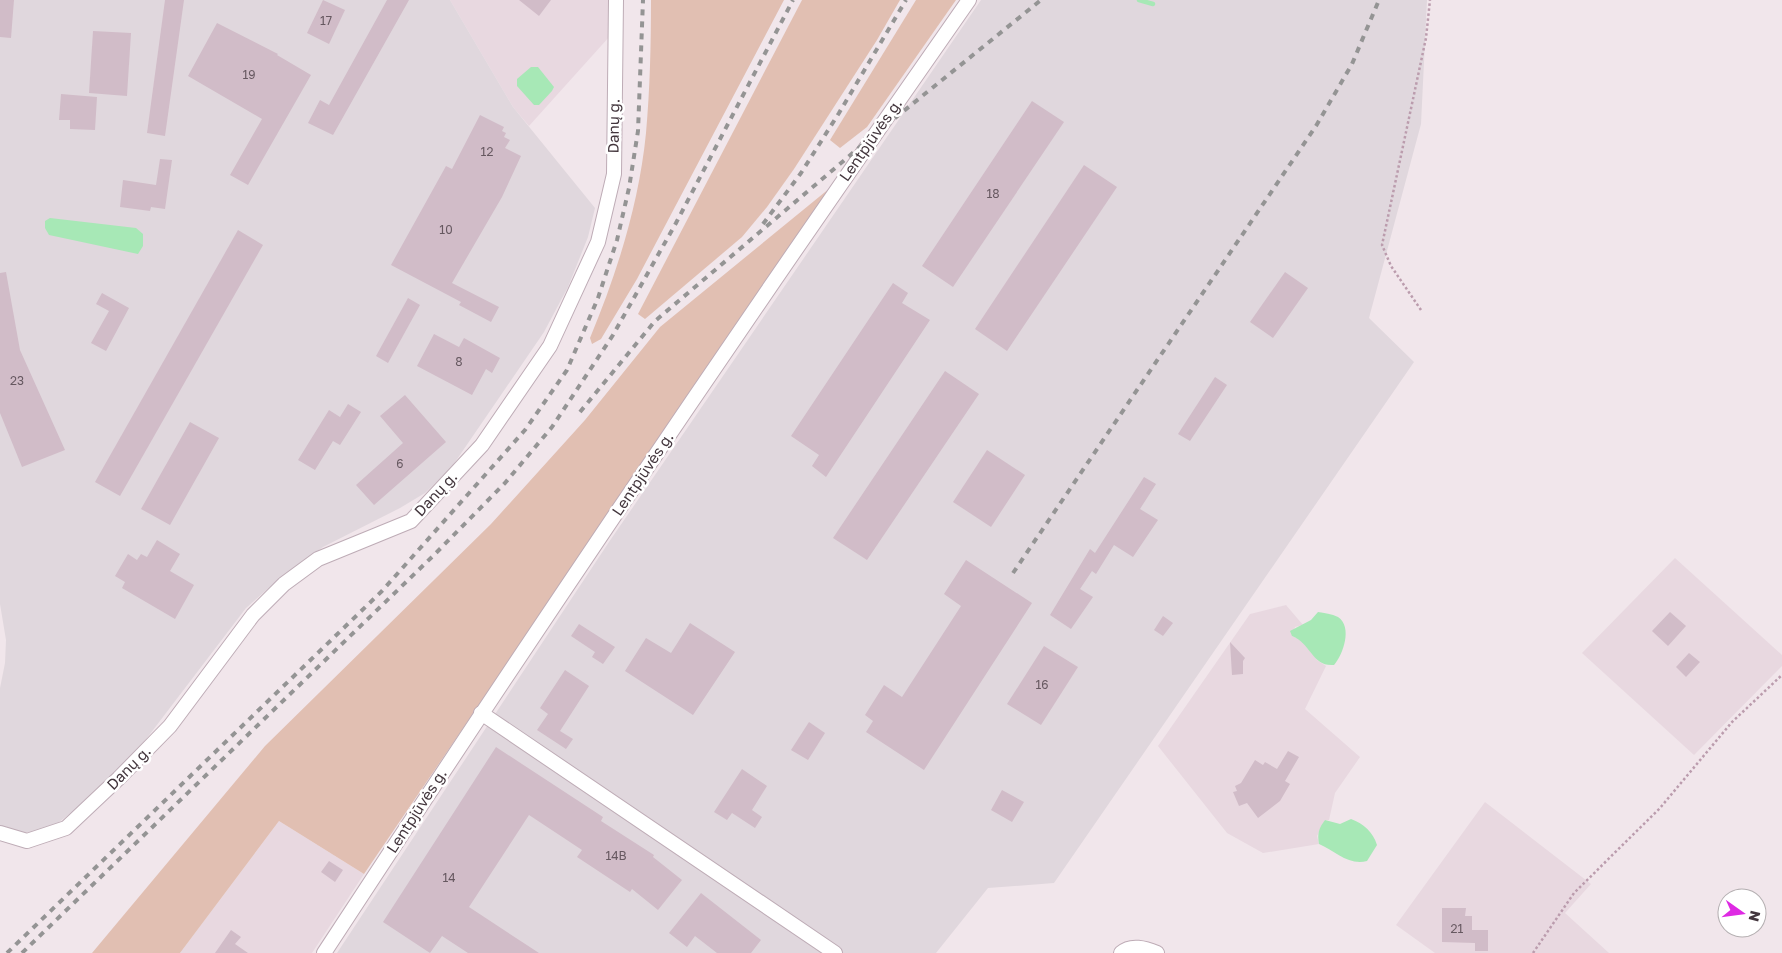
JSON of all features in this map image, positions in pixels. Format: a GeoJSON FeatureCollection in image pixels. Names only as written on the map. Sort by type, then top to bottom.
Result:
{"type":"FeatureCollection","features":[{"type":"Feature","properties":{"kind":"street","name":"Danų g."},"geometry":{"type":"LineString","coordinates":[[0,834],[27,841],[66,828],[170,726],[253,615],[284,584],[318,559],[411,521],[482,445],[550,346],[598,242],[614,174],[616,0]]}},
{"type":"Feature","properties":{"kind":"street","name":"Lentpjūvės g."},"geometry":{"type":"LineString","coordinates":[[324,953],[481,713],[874,134],[969,0]]}},
{"type":"Feature","properties":{"kind":"street"},"geometry":{"type":"LineString","coordinates":[[481,713],[835,953]]}},
{"type":"Feature","properties":{"kind":"street"},"geometry":{"type":"LineString","coordinates":[[1121,953],[1126,949],[1135,947],[1157,953]]}},
{"type":"Feature","properties":{"kind":"path"},"geometry":{"type":"LineString","coordinates":[[1421,310],[1391,266],[1382,245],[1426,38],[1430,0]]}},
{"type":"Feature","properties":{"kind":"path"},"geometry":{"type":"LineString","coordinates":[[1533,953],[1574,893],[1660,808],[1732,722],[1782,675]]}},
{"type":"Feature","properties":{"kind":"shaded area"},"geometry":{"type":"Polygon","coordinates":[[[0,0],[450,0],[513,107],[595,208],[588,237],[568,287],[544,332],[451,468],[425,493],[400,508],[323,547],[281,577],[246,608],[134,755],[94,794],[58,823],[39,831],[14,834],[0,830],[0,688],[5,663],[6,640],[0,604],[0,0]]]}},
{"type":"Feature","properties":{"kind":"shaded area"},"geometry":{"type":"Polygon","coordinates":[[[450,0],[611,0],[610,36],[529,126],[513,107],[450,0]]]}},
{"type":"Feature","properties":{"kind":"shaded area"},"geometry":{"type":"Polygon","coordinates":[[[651,0],[784,0],[637,279],[601,339],[592,344],[590,338],[626,238],[643,160],[649,83],[651,0]]]}},
{"type":"Feature","properties":{"kind":"shaded area"},"geometry":{"type":"Polygon","coordinates":[[[802,0],[900,0],[877,40],[794,169],[767,207],[742,237],[645,319],[638,314],[802,0]]]}},
{"type":"Feature","properties":{"kind":"shaded area"},"geometry":{"type":"Polygon","coordinates":[[[916,0],[956,0],[867,127],[840,148],[830,140],[916,0]]]}},
{"type":"Feature","properties":{"kind":"shaded area"},"geometry":{"type":"Polygon","coordinates":[[[981,0],[1427,0],[1421,124],[1369,318],[1414,362],[1054,883],[988,888],[936,953],[337,953],[609,542],[981,0]]]}},
{"type":"Feature","properties":{"kind":"shaded area"},"geometry":{"type":"Polygon","coordinates":[[[531,67],[538,67],[554,87],[539,105],[534,105],[517,86],[517,79],[531,67]]]}},
{"type":"Feature","properties":{"kind":"shaded area"},"geometry":{"type":"Polygon","coordinates":[[[830,188],[364,874],[279,821],[180,953],[92,953],[265,746],[491,524],[585,420],[660,327],[830,188]]]}},
{"type":"Feature","properties":{"kind":"shaded area"},"geometry":{"type":"Polygon","coordinates":[[[50,218],[136,228],[143,234],[143,246],[138,254],[49,235],[45,228],[45,221],[50,218]]]}},
{"type":"Feature","properties":{"kind":"shaded area"},"geometry":{"type":"Polygon","coordinates":[[[1675,558],[1782,655],[1782,666],[1694,755],[1582,653],[1675,558]]]}},
{"type":"Feature","properties":{"kind":"shaded area"},"geometry":{"type":"Polygon","coordinates":[[[1286,605],[1303,625],[1295,627],[1292,636],[1303,641],[1317,660],[1326,666],[1305,709],[1360,757],[1335,793],[1329,820],[1325,820],[1317,836],[1319,844],[1263,853],[1227,833],[1158,746],[1250,614],[1286,605]]]}},
{"type":"Feature","properties":{"kind":"shaded area"},"geometry":{"type":"Polygon","coordinates":[[[1318,612],[1338,617],[1345,627],[1345,641],[1341,655],[1334,665],[1327,665],[1316,659],[1298,639],[1292,636],[1290,631],[1311,620],[1318,612]]]}},
{"type":"Feature","properties":{"kind":"shaded area"},"geometry":{"type":"Polygon","coordinates":[[[1485,802],[1591,884],[1565,913],[1609,953],[1435,953],[1396,925],[1485,802]]]}},
{"type":"Feature","properties":{"kind":"shaded area"},"geometry":{"type":"Polygon","coordinates":[[[1351,819],[1367,829],[1377,845],[1367,861],[1348,860],[1319,844],[1319,831],[1325,820],[1340,824],[1351,819]]]}},
{"type":"Feature","properties":{"kind":"shaded area"},"geometry":{"type":"Polygon","coordinates":[[[279,821],[364,874],[312,953],[180,953],[279,821]]]}},
{"type":"Feature","properties":{"kind":"building"},"geometry":{"type":"Polygon","coordinates":[[[0,0],[14,0],[11,38],[0,37],[0,0]]]}},
{"type":"Feature","properties":{"kind":"building"},"geometry":{"type":"Polygon","coordinates":[[[165,0],[184,0],[165,136],[147,133],[165,0]]]}},
{"type":"Feature","properties":{"kind":"building"},"geometry":{"type":"Polygon","coordinates":[[[323,0],[345,10],[329,44],[307,33],[323,0]]]}},
{"type":"Feature","properties":{"kind":"building"},"geometry":{"type":"Polygon","coordinates":[[[387,0],[409,0],[333,135],[308,123],[320,100],[329,105],[387,0]]]}},
{"type":"Feature","properties":{"kind":"building"},"geometry":{"type":"Polygon","coordinates":[[[519,0],[551,0],[539,16],[519,0]]]}},
{"type":"Feature","properties":{"kind":"building"},"geometry":{"type":"Polygon","coordinates":[[[217,23],[278,54],[311,75],[248,185],[230,175],[262,119],[188,76],[217,23]]]}},
{"type":"Feature","properties":{"kind":"building"},"geometry":{"type":"Polygon","coordinates":[[[93,31],[131,33],[127,96],[89,93],[93,31]]]}},
{"type":"Feature","properties":{"kind":"building"},"geometry":{"type":"Polygon","coordinates":[[[61,94],[97,97],[95,130],[70,129],[70,120],[59,120],[61,94]]]}},
{"type":"Feature","properties":{"kind":"building"},"geometry":{"type":"Polygon","coordinates":[[[1032,101],[1064,122],[953,287],[922,266],[1032,101]]]}},
{"type":"Feature","properties":{"kind":"building"},"geometry":{"type":"Polygon","coordinates":[[[480,115],[504,127],[502,131],[506,133],[504,137],[510,140],[505,148],[521,156],[502,197],[452,283],[499,307],[491,322],[459,305],[461,302],[391,265],[446,166],[452,169],[480,115]]]}},
{"type":"Feature","properties":{"kind":"building"},"geometry":{"type":"Polygon","coordinates":[[[160,159],[172,160],[165,209],[151,207],[150,211],[120,207],[123,180],[156,185],[160,159]]]}},
{"type":"Feature","properties":{"kind":"building"},"geometry":{"type":"Polygon","coordinates":[[[1084,165],[1117,187],[1007,351],[975,329],[1084,165]]]}},
{"type":"Feature","properties":{"kind":"building"},"geometry":{"type":"Polygon","coordinates":[[[238,230],[263,245],[120,496],[95,482],[238,230]]]}},
{"type":"Feature","properties":{"kind":"building"},"geometry":{"type":"Polygon","coordinates":[[[6,272],[20,350],[65,450],[22,467],[0,413],[0,273],[6,272]]]}},
{"type":"Feature","properties":{"kind":"building"},"geometry":{"type":"Polygon","coordinates":[[[1285,272],[1308,288],[1273,338],[1250,322],[1285,272]]]}},
{"type":"Feature","properties":{"kind":"building"},"geometry":{"type":"Polygon","coordinates":[[[893,283],[908,293],[902,303],[930,320],[826,477],[812,466],[819,455],[791,436],[893,283]]]}},
{"type":"Feature","properties":{"kind":"building"},"geometry":{"type":"Polygon","coordinates":[[[102,293],[129,308],[106,351],[91,343],[109,311],[96,304],[102,293]]]}},
{"type":"Feature","properties":{"kind":"building"},"geometry":{"type":"Polygon","coordinates":[[[408,298],[420,305],[388,363],[376,356],[408,298]]]}},
{"type":"Feature","properties":{"kind":"building"},"geometry":{"type":"Polygon","coordinates":[[[434,334],[459,347],[464,338],[500,358],[492,373],[486,369],[472,395],[417,366],[434,334]]]}},
{"type":"Feature","properties":{"kind":"building"},"geometry":{"type":"Polygon","coordinates":[[[945,371],[979,394],[867,560],[833,538],[945,371]]]}},
{"type":"Feature","properties":{"kind":"building"},"geometry":{"type":"Polygon","coordinates":[[[1215,377],[1227,385],[1190,441],[1178,434],[1215,377]]]}},
{"type":"Feature","properties":{"kind":"building"},"geometry":{"type":"Polygon","coordinates":[[[405,395],[446,442],[374,505],[356,485],[403,443],[380,416],[405,395]]]}},
{"type":"Feature","properties":{"kind":"building"},"geometry":{"type":"Polygon","coordinates":[[[348,404],[361,412],[340,445],[333,441],[315,470],[298,460],[329,410],[340,417],[348,404]]]}},
{"type":"Feature","properties":{"kind":"building"},"geometry":{"type":"Polygon","coordinates":[[[190,422],[219,438],[170,525],[141,509],[190,422]]]}},
{"type":"Feature","properties":{"kind":"building"},"geometry":{"type":"Polygon","coordinates":[[[987,450],[1025,475],[991,527],[953,502],[987,450]]]}},
{"type":"Feature","properties":{"kind":"building"},"geometry":{"type":"Polygon","coordinates":[[[1144,477],[1156,484],[1140,509],[1158,520],[1133,557],[1114,545],[1096,574],[1092,571],[1080,589],[1093,597],[1071,629],[1050,615],[1090,549],[1095,553],[1144,477]]]}},
{"type":"Feature","properties":{"kind":"building"},"geometry":{"type":"Polygon","coordinates":[[[157,540],[180,554],[170,571],[194,585],[175,619],[122,588],[125,582],[115,576],[128,554],[137,560],[141,554],[147,557],[157,540]]]}},
{"type":"Feature","properties":{"kind":"building"},"geometry":{"type":"Polygon","coordinates":[[[966,560],[1032,603],[924,770],[866,732],[873,721],[865,715],[884,685],[902,697],[961,606],[944,594],[966,560]]]}},
{"type":"Feature","properties":{"kind":"building"},"geometry":{"type":"Polygon","coordinates":[[[1670,612],[1686,626],[1668,646],[1652,631],[1670,612]]]}},
{"type":"Feature","properties":{"kind":"building"},"geometry":{"type":"Polygon","coordinates":[[[1163,616],[1173,623],[1163,636],[1154,630],[1163,616]]]}},
{"type":"Feature","properties":{"kind":"building"},"geometry":{"type":"Polygon","coordinates":[[[690,623],[735,652],[693,715],[625,671],[646,638],[671,653],[690,623]]]}},
{"type":"Feature","properties":{"kind":"building"},"geometry":{"type":"Polygon","coordinates":[[[579,624],[615,647],[603,664],[592,657],[595,652],[571,636],[579,624]]]}},
{"type":"Feature","properties":{"kind":"building"},"geometry":{"type":"Polygon","coordinates":[[[1230,642],[1245,658],[1243,661],[1243,674],[1232,675],[1230,642]]]}},
{"type":"Feature","properties":{"kind":"building"},"geometry":{"type":"Polygon","coordinates":[[[1044,646],[1078,667],[1041,725],[1007,704],[1044,646]]]}},
{"type":"Feature","properties":{"kind":"building"},"geometry":{"type":"Polygon","coordinates":[[[1689,653],[1700,662],[1686,677],[1676,667],[1689,653]]]}},
{"type":"Feature","properties":{"kind":"building"},"geometry":{"type":"Polygon","coordinates":[[[565,670],[589,686],[560,731],[573,739],[566,749],[537,730],[548,714],[540,708],[565,670]]]}},
{"type":"Feature","properties":{"kind":"building"},"geometry":{"type":"Polygon","coordinates":[[[809,722],[825,733],[808,760],[791,750],[809,722]]]}},
{"type":"Feature","properties":{"kind":"building"},"geometry":{"type":"Polygon","coordinates":[[[496,747],[603,817],[601,821],[654,855],[653,857],[682,880],[658,910],[632,889],[630,892],[577,857],[582,850],[529,815],[469,907],[539,953],[468,953],[442,936],[430,953],[383,922],[496,747]]]}},
{"type":"Feature","properties":{"kind":"building"},"geometry":{"type":"Polygon","coordinates":[[[1288,751],[1299,757],[1285,781],[1290,784],[1280,801],[1258,818],[1247,803],[1239,806],[1233,792],[1237,791],[1235,786],[1241,783],[1255,760],[1263,765],[1265,762],[1277,769],[1288,751]]]}},
{"type":"Feature","properties":{"kind":"building"},"geometry":{"type":"Polygon","coordinates":[[[742,769],[767,786],[752,810],[762,817],[755,828],[732,813],[727,820],[714,812],[742,769]]]}},
{"type":"Feature","properties":{"kind":"building"},"geometry":{"type":"Polygon","coordinates":[[[1002,790],[1024,802],[1012,822],[991,810],[1002,790]]]}},
{"type":"Feature","properties":{"kind":"building"},"geometry":{"type":"Polygon","coordinates":[[[329,861],[343,870],[335,882],[321,872],[329,861]]]}},
{"type":"Feature","properties":{"kind":"building"},"geometry":{"type":"Polygon","coordinates":[[[701,893],[761,940],[751,953],[717,953],[695,936],[687,947],[669,933],[701,893]]]}},
{"type":"Feature","properties":{"kind":"building"},"geometry":{"type":"Polygon","coordinates":[[[1442,908],[1466,908],[1465,916],[1472,916],[1472,930],[1488,930],[1488,951],[1475,951],[1475,943],[1442,942],[1442,908]]]}},
{"type":"Feature","properties":{"kind":"building"},"geometry":{"type":"Polygon","coordinates":[[[231,930],[241,937],[235,944],[248,953],[215,953],[231,930]]]}},
{"type":"Feature","properties":{"kind":"waterway"},"geometry":{"type":"LineString","coordinates":[[1139,0],[1153,4]]}},
{"type":"Feature","properties":{"kind":"railway"},"geometry":{"type":"LineString","coordinates":[[7,953],[382,591],[525,430],[567,370],[598,298],[617,240],[629,188],[638,131],[643,0]]}},
{"type":"Feature","properties":{"kind":"railway"},"geometry":{"type":"LineString","coordinates":[[22,953],[434,555],[505,483],[552,427],[613,335],[676,223],[793,0]]}},
{"type":"Feature","properties":{"kind":"railway"},"geometry":{"type":"LineString","coordinates":[[763,224],[801,173],[906,0]]}},
{"type":"Feature","properties":{"kind":"railway"},"geometry":{"type":"LineString","coordinates":[[580,412],[655,321],[874,135],[1041,0]]}},
{"type":"Feature","properties":{"kind":"railway"},"geometry":{"type":"LineString","coordinates":[[1013,573],[1316,126],[1352,64],[1379,0]]}}]}
